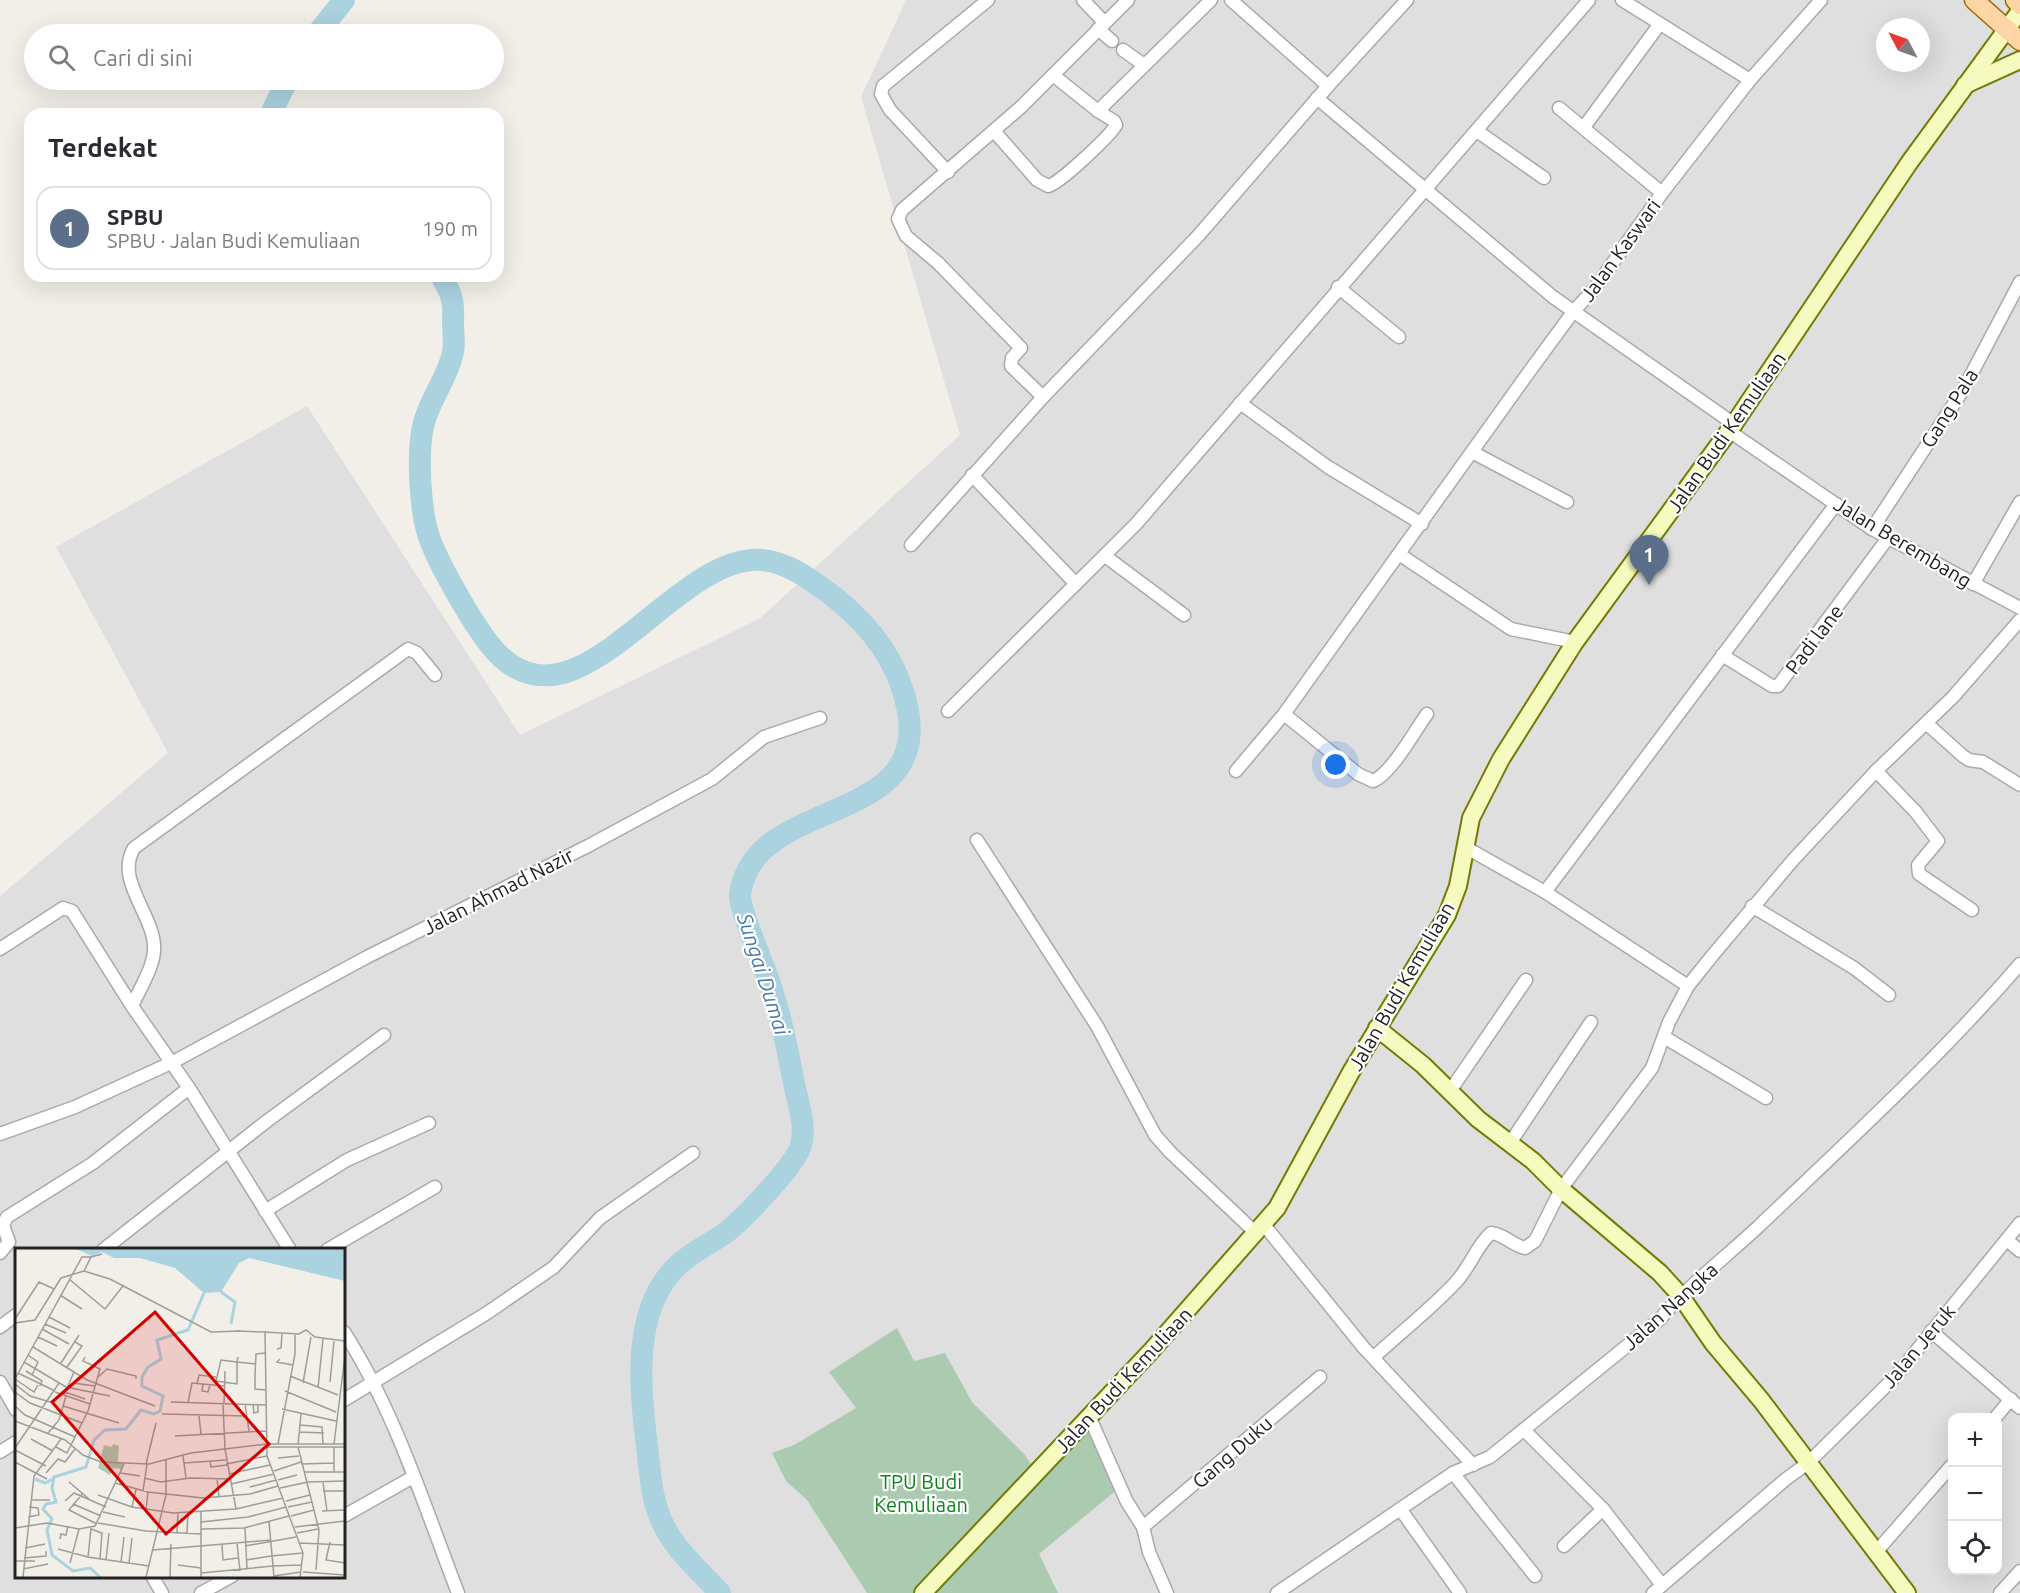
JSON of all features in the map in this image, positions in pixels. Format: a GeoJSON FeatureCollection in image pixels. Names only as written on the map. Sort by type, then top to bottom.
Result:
{"type":"FeatureCollection","features":[{"type":"Feature","properties":{"kind":"main road"},"geometry":{"type":"LineString","coordinates":[[1974,0],[2020,40]]}},
{"type":"Feature","properties":{"kind":"main road"},"geometry":{"type":"LineString","coordinates":[[2015,0],[2020,4]]}},
{"type":"Feature","properties":{"kind":"street"},"geometry":{"type":"LineString","coordinates":[[948,172],[890,110],[881,94],[883,86],[988,0]]}},
{"type":"Feature","properties":{"kind":"street"},"geometry":{"type":"LineString","coordinates":[[1083,0],[1112,41]]}},
{"type":"Feature","properties":{"kind":"street"},"geometry":{"type":"LineString","coordinates":[[1043,397],[1011,366],[1012,358],[1021,348],[938,263],[906,236],[898,223],[902,210],[994,131],[1128,0]]}},
{"type":"Feature","properties":{"kind":"street"},"geometry":{"type":"LineString","coordinates":[[1098,111],[1211,0]]}},
{"type":"Feature","properties":{"kind":"street"},"geometry":{"type":"LineString","coordinates":[[1231,0],[1328,86]]}},
{"type":"Feature","properties":{"kind":"street"},"geometry":{"type":"LineString","coordinates":[[911,546],[1043,397],[1198,236],[1317,98],[1407,0]]}},
{"type":"Feature","properties":{"kind":"street"},"geometry":{"type":"LineString","coordinates":[[948,711],[1105,556],[1589,0]]}},
{"type":"Feature","properties":{"kind":"street","name":"Jalan Kaswari"},"geometry":{"type":"LineString","coordinates":[[1236,771],[1284,714],[1662,193],[1750,80],[1821,0]]}},
{"type":"Feature","properties":{"kind":"street"},"geometry":{"type":"LineString","coordinates":[[1624,1],[1750,80]]}},
{"type":"Feature","properties":{"kind":"street","name":"Jalan Budi Kemuliaan"},"geometry":{"type":"LineString","coordinates":[[922,1593],[1089,1416],[1260,1229],[1291,1187],[1377,1028],[1447,915],[1458,886],[1471,818],[1486,785],[1575,642],[1731,428],[1962,87],[2020,10]]}},
{"type":"Feature","properties":{"kind":"street"},"geometry":{"type":"LineString","coordinates":[[1584,127],[1659,25]]}},
{"type":"Feature","properties":{"kind":"street"},"geometry":{"type":"LineString","coordinates":[[1123,50],[1144,65]]}},
{"type":"Feature","properties":{"kind":"street"},"geometry":{"type":"LineString","coordinates":[[1962,87],[2020,60]]}},
{"type":"Feature","properties":{"kind":"street"},"geometry":{"type":"LineString","coordinates":[[994,131],[1037,180],[1052,186],[1116,125],[1111,117],[1098,111],[1053,75]]}},
{"type":"Feature","properties":{"kind":"street","name":"Jalan Berembang"},"geometry":{"type":"LineString","coordinates":[[1317,98],[1424,190],[1574,312],[1731,428],[1872,529],[2020,608]]}},
{"type":"Feature","properties":{"kind":"street"},"geometry":{"type":"LineString","coordinates":[[1559,108],[1662,193]]}},
{"type":"Feature","properties":{"kind":"street"},"geometry":{"type":"LineString","coordinates":[[1477,131],[1544,178]]}},
{"type":"Feature","properties":{"kind":"street","name":"Gang Pala"},"geometry":{"type":"LineString","coordinates":[[1872,529],[1963,390],[2020,282]]}},
{"type":"Feature","properties":{"kind":"street"},"geometry":{"type":"LineString","coordinates":[[1338,288],[1399,337]]}},
{"type":"Feature","properties":{"kind":"street"},"geometry":{"type":"LineString","coordinates":[[1240,403],[1328,467],[1422,524]]}},
{"type":"Feature","properties":{"kind":"street"},"geometry":{"type":"LineString","coordinates":[[1473,452],[1567,502]]}},
{"type":"Feature","properties":{"kind":"street"},"geometry":{"type":"LineString","coordinates":[[972,475],[1076,584]]}},
{"type":"Feature","properties":{"kind":"street"},"geometry":{"type":"LineString","coordinates":[[1973,584],[2020,502]]}},
{"type":"Feature","properties":{"kind":"street"},"geometry":{"type":"LineString","coordinates":[[1545,892],[1836,504]]}},
{"type":"Feature","properties":{"kind":"street","name":"Padi lane"},"geometry":{"type":"LineString","coordinates":[[1722,655],[1772,686],[1778,686],[1888,538]]}},
{"type":"Feature","properties":{"kind":"street"},"geometry":{"type":"LineString","coordinates":[[1399,554],[1511,630],[1575,642]]}},
{"type":"Feature","properties":{"kind":"street"},"geometry":{"type":"LineString","coordinates":[[1105,556],[1184,615]]}},
{"type":"Feature","properties":{"kind":"street"},"geometry":{"type":"LineString","coordinates":[[1374,1357],[1456,1281],[1473,1260],[1484,1238],[1491,1233],[1499,1234],[1520,1247],[1530,1246],[1561,1189],[1652,1068],[1669,1022],[1688,986],[1752,906],[1876,771],[1953,697],[2020,620]]}},
{"type":"Feature","properties":{"kind":"street"},"geometry":{"type":"LineString","coordinates":[[132,1006],[155,948],[153,935],[128,873],[128,857],[134,848],[408,650],[417,653],[435,675]]}},
{"type":"Feature","properties":{"kind":"street"},"geometry":{"type":"LineString","coordinates":[[1284,714],[1358,774],[1373,781],[1380,778],[1427,714]]}},
{"type":"Feature","properties":{"kind":"street","name":"Jalan Ahmad Nazir"},"geometry":{"type":"LineString","coordinates":[[0,1134],[75,1107],[172,1062],[367,957],[577,851],[712,779],[764,737],[820,718]]}},
{"type":"Feature","properties":{"kind":"street"},"geometry":{"type":"LineString","coordinates":[[1926,723],[1969,760],[1983,762],[2020,785]]}},
{"type":"Feature","properties":{"kind":"street"},"geometry":{"type":"LineString","coordinates":[[1876,771],[1915,811],[1938,841],[1918,865],[1919,874],[1972,910]]}},
{"type":"Feature","properties":{"kind":"street"},"geometry":{"type":"LineString","coordinates":[[977,840],[1097,1026],[1155,1135],[1170,1152],[1260,1229],[1473,1466]]}},
{"type":"Feature","properties":{"kind":"street"},"geometry":{"type":"LineString","coordinates":[[1465,847],[1545,892],[1688,986]]}},
{"type":"Feature","properties":{"kind":"street"},"geometry":{"type":"LineString","coordinates":[[1752,906],[1854,968],[1889,995]]}},
{"type":"Feature","properties":{"kind":"street"},"geometry":{"type":"LineString","coordinates":[[0,949],[63,908],[68,908],[77,917],[132,1006],[189,1088],[289,1248]]}},
{"type":"Feature","properties":{"kind":"street","name":"Jalan Nangka"},"geometry":{"type":"LineString","coordinates":[[1277,1593],[1453,1473],[1473,1466],[1490,1456],[1659,1319],[1680,1295],[1755,1230],[1843,1146],[1994,994],[2020,964]]}},
{"type":"Feature","properties":{"kind":"street"},"geometry":{"type":"LineString","coordinates":[[1450,1091],[1526,980]]}},
{"type":"Feature","properties":{"kind":"street"},"geometry":{"type":"LineString","coordinates":[[1510,1143],[1591,1022]]}},
{"type":"Feature","properties":{"kind":"street"},"geometry":{"type":"LineString","coordinates":[[1377,1028],[1450,1091],[1478,1119],[1510,1143],[1637,1252],[1680,1295],[1713,1343],[1761,1400],[1907,1593]]}},
{"type":"Feature","properties":{"kind":"street"},"geometry":{"type":"LineString","coordinates":[[106,1248],[229,1151],[384,1035]]}},
{"type":"Feature","properties":{"kind":"street"},"geometry":{"type":"LineString","coordinates":[[1664,1037],[1766,1098]]}},
{"type":"Feature","properties":{"kind":"street"},"geometry":{"type":"LineString","coordinates":[[0,1253],[9,1242],[3,1225],[7,1217],[93,1163],[189,1088]]}},
{"type":"Feature","properties":{"kind":"street"},"geometry":{"type":"LineString","coordinates":[[265,1211],[347,1160],[429,1123]]}},
{"type":"Feature","properties":{"kind":"street"},"geometry":{"type":"LineString","coordinates":[[345,1399],[488,1312],[554,1267],[600,1218],[693,1153]]}},
{"type":"Feature","properties":{"kind":"street"},"geometry":{"type":"LineString","coordinates":[[330,1248],[435,1187]]}},
{"type":"Feature","properties":{"kind":"street","name":"Jalan Jeruk"},"geometry":{"type":"LineString","coordinates":[[1658,1589],[1808,1463],[1895,1377],[2020,1223]]}},
{"type":"Feature","properties":{"kind":"street"},"geometry":{"type":"LineString","coordinates":[[2007,1240],[2020,1251]]}},
{"type":"Feature","properties":{"kind":"street"},"geometry":{"type":"LineString","coordinates":[[0,1327],[15,1316]]}},
{"type":"Feature","properties":{"kind":"street"},"geometry":{"type":"LineString","coordinates":[[1931,1330],[2015,1404],[2002,1413]]}},
{"type":"Feature","properties":{"kind":"street"},"geometry":{"type":"LineString","coordinates":[[345,1334],[372,1382],[413,1477],[458,1593]]}},
{"type":"Feature","properties":{"kind":"street","name":"Gang Duku"},"geometry":{"type":"LineString","coordinates":[[1143,1527],[1320,1377]]}},
{"type":"Feature","properties":{"kind":"street"},"geometry":{"type":"LineString","coordinates":[[0,1382],[13,1395]]}},
{"type":"Feature","properties":{"kind":"street"},"geometry":{"type":"LineString","coordinates":[[1089,1416],[1127,1502],[1143,1527],[1149,1552],[1167,1593]]}},
{"type":"Feature","properties":{"kind":"street"},"geometry":{"type":"LineString","coordinates":[[1524,1430],[1603,1509],[1658,1589]]}},
{"type":"Feature","properties":{"kind":"street"},"geometry":{"type":"LineString","coordinates":[[0,1452],[15,1443]]}},
{"type":"Feature","properties":{"kind":"street"},"geometry":{"type":"LineString","coordinates":[[1877,1551],[1952,1467]]}},
{"type":"Feature","properties":{"kind":"street"},"geometry":{"type":"LineString","coordinates":[[1453,1473],[1535,1576]]}},
{"type":"Feature","properties":{"kind":"street"},"geometry":{"type":"LineString","coordinates":[[345,1515],[413,1477]]}},
{"type":"Feature","properties":{"kind":"street"},"geometry":{"type":"LineString","coordinates":[[1564,1546],[1603,1509]]}},
{"type":"Feature","properties":{"kind":"street"},"geometry":{"type":"LineString","coordinates":[[1401,1510],[1460,1593]]}},
{"type":"Feature","properties":{"kind":"street"},"geometry":{"type":"LineString","coordinates":[[2000,1593],[2020,1571]]}},
{"type":"Feature","properties":{"kind":"street"},"geometry":{"type":"LineString","coordinates":[[153,1578],[162,1593]]}},
{"type":"Feature","properties":{"kind":"street"},"geometry":{"type":"LineString","coordinates":[[201,1593],[228,1578]]}},
{"type":"Feature","properties":{"kind":"shaded area"},"geometry":{"type":"Polygon","coordinates":[[[906,0],[2020,0],[2020,1593],[0,1593],[0,896],[168,753],[56,547],[307,406],[520,735],[759,619],[960,435],[861,97],[906,0]]]}},
{"type":"Feature","properties":{"kind":"green space","name":"TPU Budi Kemuliaan"},"geometry":{"type":"Polygon","coordinates":[[[897,1328],[914,1361],[945,1353],[972,1402],[1025,1455],[1036,1472],[1084,1421],[1119,1488],[1039,1554],[1058,1593],[867,1593],[807,1500],[786,1481],[772,1453],[794,1445],[856,1408],[829,1372],[897,1328]]]}},
{"type":"Feature","properties":{"kind":"waterway","name":"Sungai Dumai"},"geometry":{"type":"LineString","coordinates":[[325,24],[344,0]]}},
{"type":"Feature","properties":{"kind":"waterway","name":"Sungai Dumai"},"geometry":{"type":"LineString","coordinates":[[274,108],[282,90]]}},
{"type":"Feature","properties":{"kind":"waterway","name":"Sungai Dumai"},"geometry":{"type":"LineString","coordinates":[[444,282],[453,303],[454,345],[447,371],[429,408],[423,427],[420,467],[423,512],[429,537],[450,582],[471,618],[501,657],[532,674],[564,672],[597,657],[696,583],[729,565],[762,560],[800,573],[833,596],[859,620],[881,646],[890,661],[904,693],[908,711],[908,746],[895,772],[873,791],[786,833],[761,852],[745,876],[740,891],[741,903],[781,1021],[802,1118],[802,1141],[796,1156],[788,1167],[745,1215],[728,1231],[678,1265],[663,1283],[652,1304],[646,1326],[641,1375],[653,1495],[668,1534],[720,1593]]}},
{"type":"Feature","properties":{"kind":"place","name":"SPBU"},"geometry":{"type":"Point","coordinates":[1649,585]}}]}
